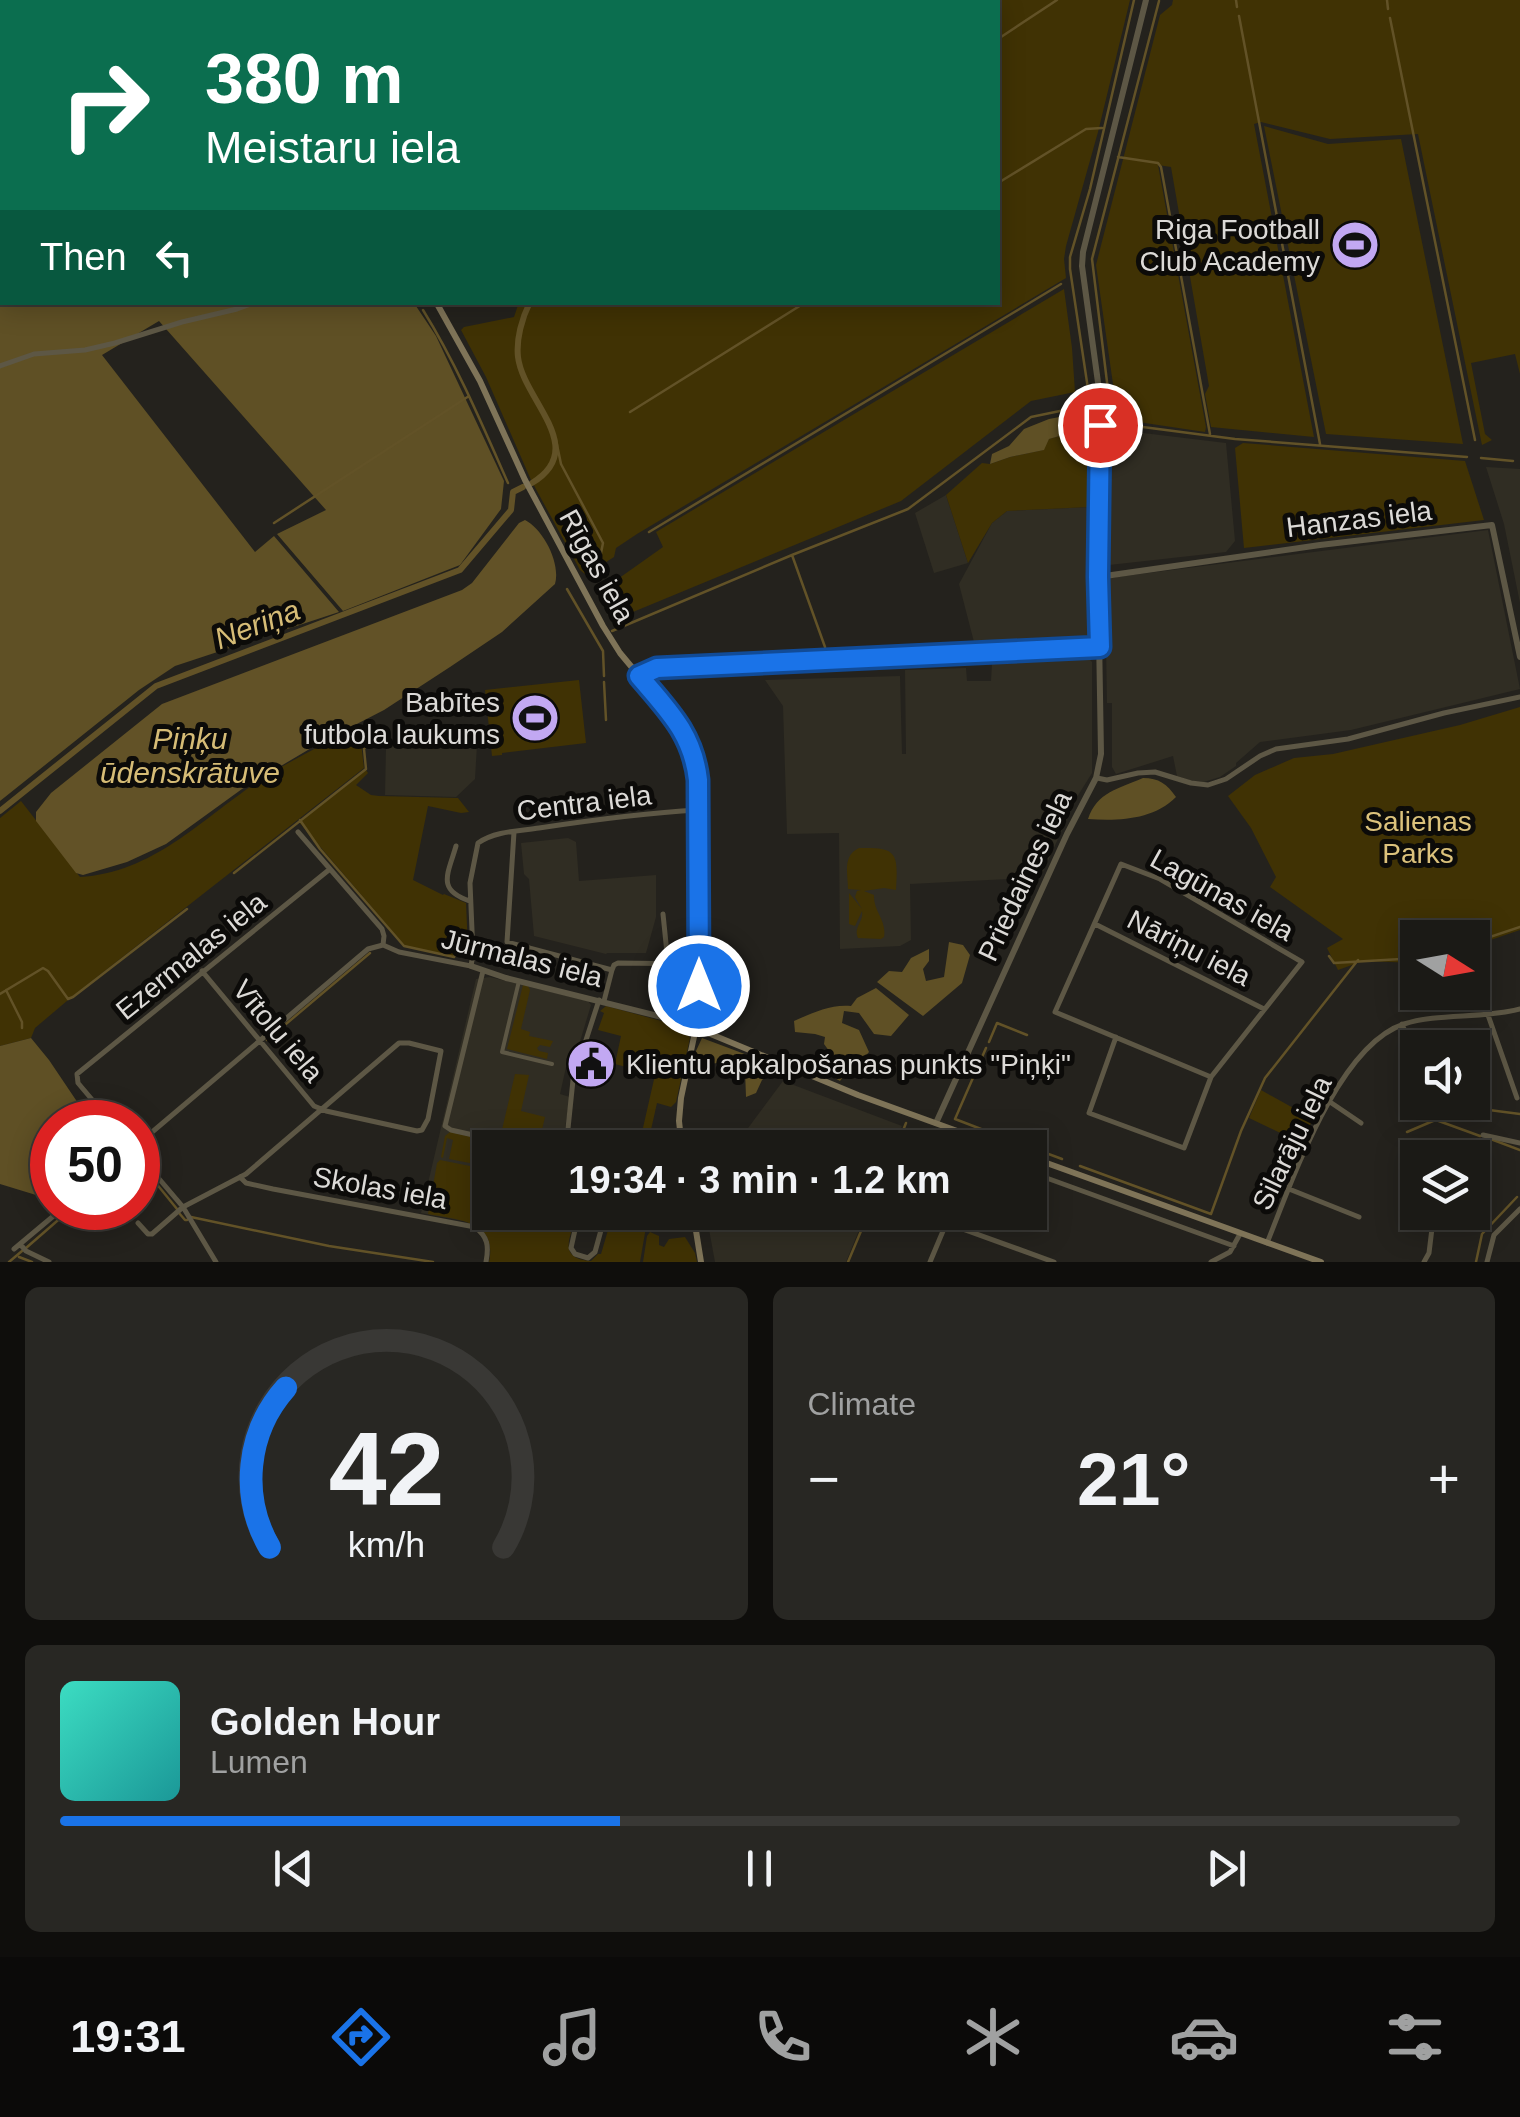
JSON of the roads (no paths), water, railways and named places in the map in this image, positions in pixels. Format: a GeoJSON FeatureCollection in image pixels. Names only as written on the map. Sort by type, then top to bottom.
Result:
{"type":"FeatureCollection","features":[{"type":"Feature","properties":{"kind":"main road","name":"Rīgas iela"},"geometry":{"type":"LineString","coordinates":[[436,305],[480,381],[524,480],[603,626],[686,736],[697,769],[696,1028],[681,1098],[680,1130]]}},
{"type":"Feature","properties":{"kind":"main road","name":"Jūrmalas iela"},"geometry":{"type":"LineString","coordinates":[[696,1028],[951,1130]]}},
{"type":"Feature","properties":{"kind":"main road"},"geometry":{"type":"LineString","coordinates":[[1047,1163],[1321,1262]]}},
{"type":"Feature","properties":{"kind":"main road"},"geometry":{"type":"LineString","coordinates":[[696,1230],[701,1262]]}},
{"type":"Feature","properties":{"kind":"street"},"geometry":{"type":"LineString","coordinates":[[1096,778],[1100,754],[1100,397],[1082,266],[1146,0]]}},
{"type":"Feature","properties":{"kind":"street"},"geometry":{"type":"LineString","coordinates":[[0,366],[34,354],[116,343],[249,305]]}},
{"type":"Feature","properties":{"kind":"street","name":"Hanzas iela"},"geometry":{"type":"LineString","coordinates":[[1098,577],[1492,524],[1520,657]]}},
{"type":"Feature","properties":{"kind":"street"},"geometry":{"type":"LineString","coordinates":[[639,676],[657,668],[1100,647]]}},
{"type":"Feature","properties":{"kind":"street","name":"Priedaines iela"},"geometry":{"type":"LineString","coordinates":[[936,1123],[1096,778],[1107,780],[1155,772],[1191,784],[1208,785],[1226,779],[1276,749],[1348,738],[1520,697]]}},
{"type":"Feature","properties":{"kind":"street","name":"Centra iela"},"geometry":{"type":"LineString","coordinates":[[470,901],[478,843],[492,835],[698,810]]}},
{"type":"Feature","properties":{"kind":"street"},"geometry":{"type":"LineString","coordinates":[[160,1125],[368,949],[383,946],[382,929],[298,832]]}},
{"type":"Feature","properties":{"kind":"street"},"geometry":{"type":"LineString","coordinates":[[514,832],[507,942],[612,970]]}},
{"type":"Feature","properties":{"kind":"street"},"geometry":{"type":"LineString","coordinates":[[456,846],[446,880],[448,890],[470,901],[472,966]]}},
{"type":"Feature","properties":{"kind":"street","name":"Lagūnas iela"},"geometry":{"type":"LineString","coordinates":[[1095,924],[1121,864],[1160,879],[1302,962],[1264,1009]]}},
{"type":"Feature","properties":{"kind":"street","name":"Ezermalas iela"},"geometry":{"type":"LineString","coordinates":[[92,1100],[78,1083],[77,1074],[330,869]]}},
{"type":"Feature","properties":{"kind":"street"},"geometry":{"type":"LineString","coordinates":[[663,914],[668,963]]}},
{"type":"Feature","properties":{"kind":"street"},"geometry":{"type":"LineString","coordinates":[[1095,924],[1056,1012],[1211,1076]]}},
{"type":"Feature","properties":{"kind":"street","name":"Nāriņu iela"},"geometry":{"type":"LineString","coordinates":[[1095,924],[1264,1009]]}},
{"type":"Feature","properties":{"kind":"street","name":"Jūrmalas iela"},"geometry":{"type":"LineString","coordinates":[[383,946],[472,966],[696,1028]]}},
{"type":"Feature","properties":{"kind":"street"},"geometry":{"type":"LineString","coordinates":[[568,1130],[573,1080],[612,970],[618,963],[699,964]]}},
{"type":"Feature","properties":{"kind":"street","name":"Vītolu iela"},"geometry":{"type":"LineString","coordinates":[[202,971],[320,1110],[422,1130],[428,1119],[441,1052],[409,1042],[399,1043],[320,1110]]}},
{"type":"Feature","properties":{"kind":"street"},"geometry":{"type":"LineString","coordinates":[[472,1135],[445,1126],[482,971]]}},
{"type":"Feature","properties":{"kind":"street"},"geometry":{"type":"LineString","coordinates":[[519,981],[502,1052],[552,1064]]}},
{"type":"Feature","properties":{"kind":"street"},"geometry":{"type":"LineString","coordinates":[[1116,1037],[1089,1113],[1184,1148],[1211,1076],[1264,1009]]}},
{"type":"Feature","properties":{"kind":"street"},"geometry":{"type":"LineString","coordinates":[[1404,1030],[1402,1024],[1520,1009]]}},
{"type":"Feature","properties":{"kind":"street"},"geometry":{"type":"LineString","coordinates":[[1488,1015],[1517,1098]]}},
{"type":"Feature","properties":{"kind":"street","name":"Silarāju iela"},"geometry":{"type":"LineString","coordinates":[[1268,1243],[1329,1102],[1370,1046],[1402,1024]]}},
{"type":"Feature","properties":{"kind":"street"},"geometry":{"type":"LineString","coordinates":[[1329,1102],[1361,1122]]}},
{"type":"Feature","properties":{"kind":"street"},"geometry":{"type":"LineString","coordinates":[[160,1227],[182,1207],[240,1177],[320,1110]]}},
{"type":"Feature","properties":{"kind":"street"},"geometry":{"type":"LineString","coordinates":[[1483,1135],[1520,1143]]}},
{"type":"Feature","properties":{"kind":"street","name":"Skolas iela"},"geometry":{"type":"LineString","coordinates":[[240,1177],[246,1183],[273,1189],[475,1226],[484,1234],[489,1249],[486,1262]]}},
{"type":"Feature","properties":{"kind":"street"},"geometry":{"type":"LineString","coordinates":[[1047,1178],[1234,1246]]}},
{"type":"Feature","properties":{"kind":"street"},"geometry":{"type":"LineString","coordinates":[[160,1180],[182,1207],[216,1262]]}},
{"type":"Feature","properties":{"kind":"street"},"geometry":{"type":"LineString","coordinates":[[1289,1189],[1359,1217]]}},
{"type":"Feature","properties":{"kind":"street"},"geometry":{"type":"LineString","coordinates":[[1488,1262],[1494,1235],[1520,1209]]}},
{"type":"Feature","properties":{"kind":"street"},"geometry":{"type":"LineString","coordinates":[[37,1230],[17,1247],[49,1262]]}},
{"type":"Feature","properties":{"kind":"street"},"geometry":{"type":"LineString","coordinates":[[575,1230],[571,1248],[588,1258],[595,1252],[601,1230]]}},
{"type":"Feature","properties":{"kind":"street"},"geometry":{"type":"LineString","coordinates":[[930,1262],[943,1230]]}},
{"type":"Feature","properties":{"kind":"street"},"geometry":{"type":"LineString","coordinates":[[965,1230],[1054,1262]]}},
{"type":"Feature","properties":{"kind":"street"},"geometry":{"type":"LineString","coordinates":[[1424,1262],[1432,1230]]}},
{"type":"Feature","properties":{"kind":"street"},"geometry":{"type":"LineString","coordinates":[[1212,1262],[1226,1256],[1240,1233]]}},
{"type":"Feature","properties":{"kind":"water","name":"Piņķu ūdenskrātuve"},"geometry":{"type":"Polygon","coordinates":[[[525,520],[549,547],[555,584],[502,632],[384,710],[242,789],[166,844],[127,862],[83,875],[76,873],[36,821],[36,812],[51,793],[162,704],[462,590],[525,520]]]}},
{"type":"Feature","properties":{"kind":"waterway"},"geometry":{"type":"LineString","coordinates":[[1000,38],[1057,0]]}},
{"type":"Feature","properties":{"kind":"waterway"},"geometry":{"type":"LineString","coordinates":[[1088,389],[1070,257],[1134,0]]}},
{"type":"Feature","properties":{"kind":"waterway"},"geometry":{"type":"LineString","coordinates":[[1236,0],[1237,7]]}},
{"type":"Feature","properties":{"kind":"waterway"},"geometry":{"type":"LineString","coordinates":[[1387,0],[1388,9]]}},
{"type":"Feature","properties":{"kind":"waterway"},"geometry":{"type":"LineString","coordinates":[[1159,1],[1092,259],[1112,423],[1235,439],[1467,457]]}},
{"type":"Feature","properties":{"kind":"waterway"},"geometry":{"type":"LineString","coordinates":[[1239,16],[1320,444]]}},
{"type":"Feature","properties":{"kind":"waterway"},"geometry":{"type":"LineString","coordinates":[[1390,18],[1475,440]]}},
{"type":"Feature","properties":{"kind":"waterway"},"geometry":{"type":"LineString","coordinates":[[1000,182],[1086,129],[1102,128]]}},
{"type":"Feature","properties":{"kind":"waterway"},"geometry":{"type":"LineString","coordinates":[[1118,157],[1158,163],[1161,167],[1210,434]]}},
{"type":"Feature","properties":{"kind":"waterway"},"geometry":{"type":"LineString","coordinates":[[649,532],[1061,284]]}},
{"type":"Feature","properties":{"kind":"waterway","name":"Neriņa"},"geometry":{"type":"LineString","coordinates":[[529,305],[520,329],[518,357],[522,373],[549,423],[555,455],[548,469],[532,483]]}},
{"type":"Feature","properties":{"kind":"waterway"},"geometry":{"type":"LineString","coordinates":[[630,412],[801,305]]}},
{"type":"Feature","properties":{"kind":"waterway"},"geometry":{"type":"LineString","coordinates":[[423,310],[458,373],[508,483]]}},
{"type":"Feature","properties":{"kind":"waterway"},"geometry":{"type":"LineString","coordinates":[[274,523],[469,396]]}},
{"type":"Feature","properties":{"kind":"waterway"},"geometry":{"type":"LineString","coordinates":[[612,631],[908,509],[1031,417],[1089,405],[1090,640]]}},
{"type":"Feature","properties":{"kind":"waterway"},"geometry":{"type":"LineString","coordinates":[[556,440],[561,464],[603,543],[600,558],[587,568]]}},
{"type":"Feature","properties":{"kind":"waterway"},"geometry":{"type":"LineString","coordinates":[[1481,458],[1513,461]]}},
{"type":"Feature","properties":{"kind":"waterway","name":"Neriņa"},"geometry":{"type":"LineString","coordinates":[[0,811],[156,686],[460,570],[511,510],[513,492],[523,487]]}},
{"type":"Feature","properties":{"kind":"waterway"},"geometry":{"type":"LineString","coordinates":[[792,555],[825,647]]}},
{"type":"Feature","properties":{"kind":"waterway"},"geometry":{"type":"LineString","coordinates":[[567,589],[603,651],[604,676]]}},
{"type":"Feature","properties":{"kind":"waterway"},"geometry":{"type":"LineString","coordinates":[[604,682],[606,720]]}},
{"type":"Feature","properties":{"kind":"waterway"},"geometry":{"type":"LineString","coordinates":[[234,873],[366,769],[364,749],[368,744]]}},
{"type":"Feature","properties":{"kind":"waterway"},"geometry":{"type":"LineString","coordinates":[[300,820],[320,849],[404,946],[454,957],[462,946]]}},
{"type":"Feature","properties":{"kind":"waterway"},"geometry":{"type":"LineString","coordinates":[[0,994],[43,968],[68,999],[73,997],[187,909]]}},
{"type":"Feature","properties":{"kind":"waterway"},"geometry":{"type":"LineString","coordinates":[[1490,937],[1520,927]]}},
{"type":"Feature","properties":{"kind":"waterway"},"geometry":{"type":"LineString","coordinates":[[267,1040],[370,953]]}},
{"type":"Feature","properties":{"kind":"waterway"},"geometry":{"type":"LineString","coordinates":[[1329,956],[1334,963],[1400,959]]}},
{"type":"Feature","properties":{"kind":"waterway"},"geometry":{"type":"LineString","coordinates":[[1080,1166],[1211,1214],[1265,1078],[1358,960]]}},
{"type":"Feature","properties":{"kind":"waterway"},"geometry":{"type":"LineString","coordinates":[[6,990],[22,1028]]}},
{"type":"Feature","properties":{"kind":"waterway"},"geometry":{"type":"LineString","coordinates":[[989,1042],[997,1023],[1027,1035]]}},
{"type":"Feature","properties":{"kind":"waterway"},"geometry":{"type":"LineString","coordinates":[[984,1130],[955,1119],[986,1048]]}},
{"type":"Feature","properties":{"kind":"waterway"},"geometry":{"type":"LineString","coordinates":[[1407,1132],[1466,1107],[1520,1114]]}},
{"type":"Feature","properties":{"kind":"waterway"},"geometry":{"type":"LineString","coordinates":[[1436,1120],[1480,1136]]}},
{"type":"Feature","properties":{"kind":"waterway"},"geometry":{"type":"LineString","coordinates":[[903,1130],[906,1123]]}},
{"type":"Feature","properties":{"kind":"waterway"},"geometry":{"type":"LineString","coordinates":[[1488,1138],[1520,1150]]}},
{"type":"Feature","properties":{"kind":"waterway"},"geometry":{"type":"LineString","coordinates":[[1047,1153],[1062,1159]]}},
{"type":"Feature","properties":{"kind":"waterway"},"geometry":{"type":"LineString","coordinates":[[160,1188],[177,1209]]}},
{"type":"Feature","properties":{"kind":"waterway"},"geometry":{"type":"LineString","coordinates":[[1476,1262],[1482,1234],[1517,1197]]}},
{"type":"Feature","properties":{"kind":"waterway"},"geometry":{"type":"LineString","coordinates":[[179,1213],[187,1220]]}},
{"type":"Feature","properties":{"kind":"waterway"},"geometry":{"type":"LineString","coordinates":[[191,1217],[329,1246],[433,1262]]}},
{"type":"Feature","properties":{"kind":"waterway"},"geometry":{"type":"LineString","coordinates":[[26,1248],[47,1230]]}},
{"type":"Feature","properties":{"kind":"waterway"},"geometry":{"type":"LineString","coordinates":[[848,1262],[861,1230]]}},
{"type":"Feature","properties":{"kind":"waterway"},"geometry":{"type":"LineString","coordinates":[[9,1262],[22,1251]]}},
{"type":"Feature","properties":{"kind":"waterway"},"geometry":{"type":"LineString","coordinates":[[19,1257],[32,1262]]}},
{"type":"Feature","properties":{"kind":"place","name":"Riga Football Club Academy"},"geometry":{"type":"Point","coordinates":[1355,245]}},
{"type":"Feature","properties":{"kind":"place","name":"Babītes futbola laukums"},"geometry":{"type":"Point","coordinates":[535,718]}},
{"type":"Feature","properties":{"kind":"place","name":"Klientu apkalpošanas punkts \"Piņķi\""},"geometry":{"type":"Point","coordinates":[591,1064]}},
{"type":"Feature","properties":{"kind":"park label","name":"Salienas Parks"},"geometry":{"type":"Point","coordinates":[1418,837]}}]}
